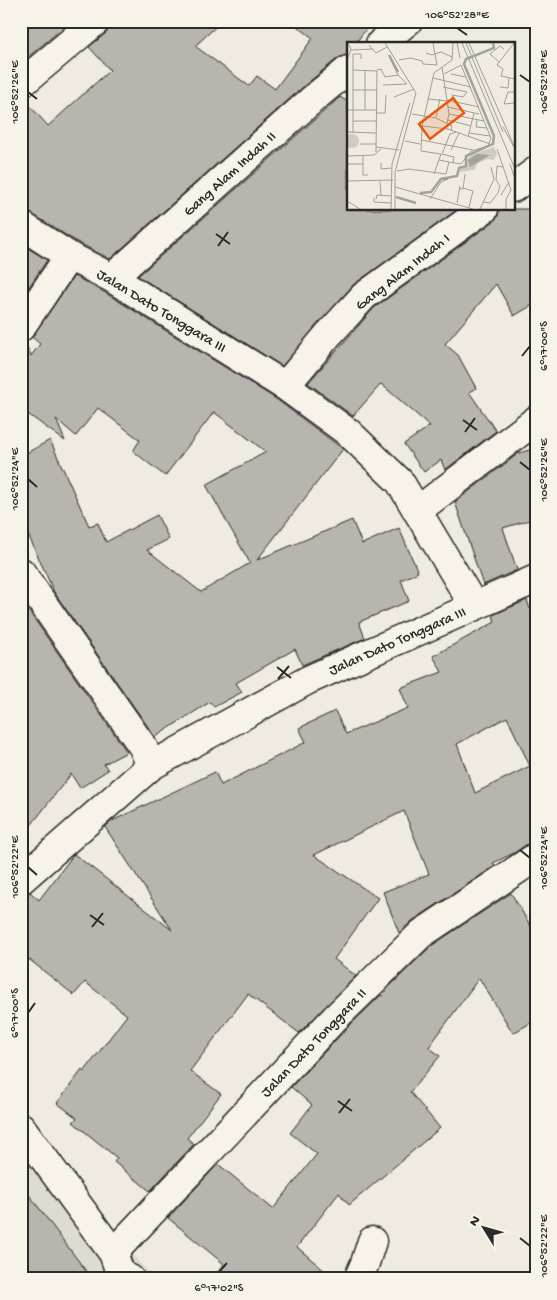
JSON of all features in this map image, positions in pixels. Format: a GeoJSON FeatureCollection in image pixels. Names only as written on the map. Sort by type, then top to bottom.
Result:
{"type":"FeatureCollection","features":[{"type":"Feature","properties":{"kind":"street"},"geometry":{"type":"LineString","coordinates":[[21,84],[96,21]]}},
{"type":"Feature","properties":{"kind":"street"},"geometry":{"type":"LineString","coordinates":[[382,42],[408,21]]}},
{"type":"Feature","properties":{"kind":"street","name":"Gang Alam Indah II"},"geometry":{"type":"LineString","coordinates":[[112,278],[347,71]]}},
{"type":"Feature","properties":{"kind":"street"},"geometry":{"type":"LineString","coordinates":[[514,187],[536,172]]}},
{"type":"Feature","properties":{"kind":"street","name":"Gang Alam Indah I"},"geometry":{"type":"LineString","coordinates":[[285,386],[364,296],[483,210]]}},
{"type":"Feature","properties":{"kind":"street","name":"Jalan Dato Tonggara III"},"geometry":{"type":"LineString","coordinates":[[21,225],[69,256],[112,278],[285,386],[349,433],[400,482],[474,606],[308,680],[151,766],[21,880]]}},
{"type":"Feature","properties":{"kind":"street"},"geometry":{"type":"LineString","coordinates":[[21,327],[69,256]]}},
{"type":"Feature","properties":{"kind":"street"},"geometry":{"type":"LineString","coordinates":[[417,511],[536,420]]}},
{"type":"Feature","properties":{"kind":"street"},"geometry":{"type":"LineString","coordinates":[[21,572],[143,746],[151,766]]}},
{"type":"Feature","properties":{"kind":"street"},"geometry":{"type":"LineString","coordinates":[[474,606],[536,579]]}},
{"type":"Feature","properties":{"kind":"street","name":"Jalan Dato Tonggara II"},"geometry":{"type":"LineString","coordinates":[[120,1271],[335,1018],[421,934],[536,857]]}},
{"type":"Feature","properties":{"kind":"street"},"geometry":{"type":"LineString","coordinates":[[21,1127],[120,1271]]}},
{"type":"Feature","properties":{"kind":"street"},"geometry":{"type":"LineString","coordinates":[[358,1279],[372,1241]]}},
{"type":"Feature","properties":{"kind":"shaded area"},"geometry":{"type":"Polygon","coordinates":[[[21,1128],[140,1263],[157,1279],[21,1279],[21,1128]]]}},
{"type":"Feature","properties":{"kind":"building"},"geometry":{"type":"Polygon","coordinates":[[[21,21],[71,21],[21,63],[21,21]]]}},
{"type":"Feature","properties":{"kind":"building"},"geometry":{"type":"Polygon","coordinates":[[[111,21],[222,21],[195,46],[249,86],[257,76],[275,89],[313,38],[290,21],[372,21],[356,42],[347,42],[347,55],[338,58],[304,86],[110,259],[21,209],[21,99],[24,99],[48,126],[110,70],[89,47],[106,33],[111,21]]]}},
{"type":"Feature","properties":{"kind":"building"},"geometry":{"type":"Polygon","coordinates":[[[340,97],[347,101],[347,210],[457,210],[353,285],[282,366],[138,276],[340,97]]]}},
{"type":"Feature","properties":{"kind":"building"},"geometry":{"type":"Polygon","coordinates":[[[536,209],[536,303],[514,316],[496,284],[445,344],[458,355],[476,388],[469,392],[496,431],[445,470],[441,460],[424,472],[404,444],[430,426],[381,384],[353,416],[308,383],[374,308],[493,222],[498,216],[499,210],[536,209]]]}},
{"type":"Feature","properties":{"kind":"building"},"geometry":{"type":"Polygon","coordinates":[[[21,244],[47,260],[25,293],[21,291],[21,244]]]}},
{"type":"Feature","properties":{"kind":"building"},"geometry":{"type":"Polygon","coordinates":[[[74,276],[104,292],[276,399],[343,449],[257,560],[352,520],[362,544],[399,528],[418,572],[401,580],[409,601],[359,622],[365,638],[302,665],[295,649],[236,683],[242,692],[214,707],[210,702],[155,737],[54,592],[21,519],[21,456],[50,440],[89,526],[98,523],[106,542],[157,515],[169,539],[147,550],[201,592],[250,563],[206,485],[266,452],[214,412],[165,476],[133,451],[140,440],[98,408],[76,436],[56,419],[65,441],[21,409],[21,342],[25,342],[31,356],[40,344],[32,337],[74,276]]]}},
{"type":"Feature","properties":{"kind":"building"},"geometry":{"type":"Polygon","coordinates":[[[536,448],[536,518],[503,528],[517,570],[483,585],[455,502],[519,453],[536,448]]]}},
{"type":"Feature","properties":{"kind":"building"},"geometry":{"type":"Polygon","coordinates":[[[21,600],[127,752],[104,764],[108,770],[80,788],[71,774],[21,838],[21,600]]]}},
{"type":"Feature","properties":{"kind":"building"},"geometry":{"type":"Polygon","coordinates":[[[527,600],[530,609],[536,607],[536,842],[527,844],[514,853],[493,863],[495,866],[412,921],[399,933],[383,892],[429,874],[404,811],[314,855],[378,898],[334,959],[356,976],[299,1033],[248,994],[190,1071],[221,1094],[187,1138],[194,1144],[150,1191],[114,1162],[117,1158],[73,1122],[77,1118],[57,1103],[82,1070],[84,1072],[127,1015],[85,982],[74,995],[21,953],[21,895],[30,892],[39,900],[74,854],[172,930],[105,827],[112,821],[215,772],[221,785],[306,742],[299,728],[335,711],[346,734],[408,708],[400,688],[442,672],[433,656],[495,622],[493,615],[527,600]],[[507,717],[457,744],[475,793],[530,766],[507,717]]]}},
{"type":"Feature","properties":{"kind":"building"},"geometry":{"type":"Polygon","coordinates":[[[511,893],[536,935],[536,1020],[513,1033],[479,978],[429,1047],[440,1056],[410,1092],[440,1128],[349,1205],[339,1193],[297,1247],[334,1279],[212,1279],[224,1264],[168,1218],[218,1164],[273,1209],[317,1154],[290,1133],[312,1105],[291,1087],[346,1029],[381,995],[383,996],[388,988],[431,946],[511,893]]]}},
{"type":"Feature","properties":{"kind":"building"},"geometry":{"type":"Polygon","coordinates":[[[21,1184],[92,1279],[21,1279],[21,1184]]]}}]}
